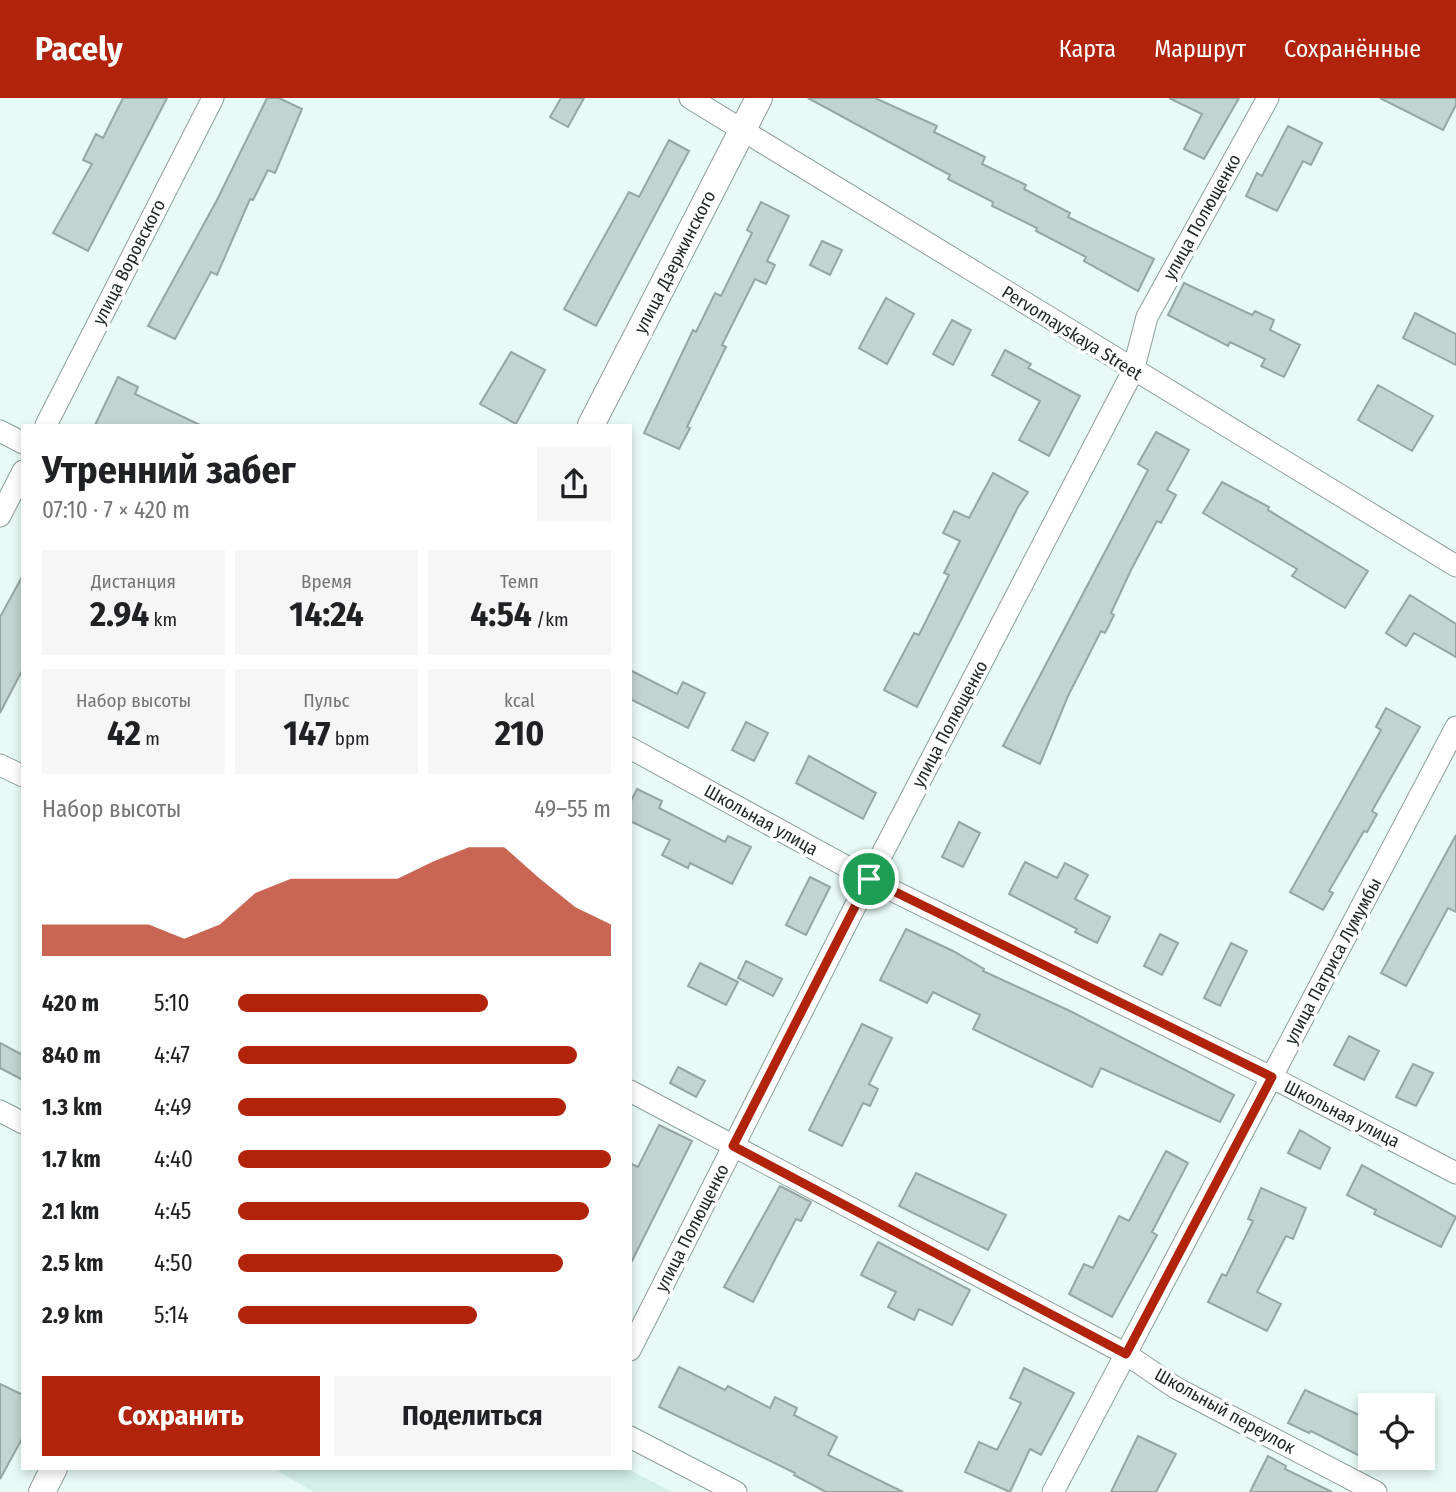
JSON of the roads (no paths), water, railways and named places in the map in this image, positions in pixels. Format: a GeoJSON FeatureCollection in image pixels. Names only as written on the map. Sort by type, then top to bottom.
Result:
{"type":"FeatureCollection","features":[{"type":"Feature","properties":{"kind":"street","name":"улица Воровского"},"geometry":{"type":"LineString","coordinates":[[47,424],[212,98]]}},
{"type":"Feature","properties":{"kind":"street","name":"Pervomayskaya Street"},"geometry":{"type":"LineString","coordinates":[[690,98],[1456,566]]}},
{"type":"Feature","properties":{"kind":"street","name":"улица Дзержинского"},"geometry":{"type":"LineString","coordinates":[[592,424],[759,98]]}},
{"type":"Feature","properties":{"kind":"street","name":"улица Полющенко"},"geometry":{"type":"LineString","coordinates":[[632,1346],[869,879],[1133,371],[1147,317],[1268,98]]}},
{"type":"Feature","properties":{"kind":"street"},"geometry":{"type":"LineString","coordinates":[[0,431],[21,442]]}},
{"type":"Feature","properties":{"kind":"street"},"geometry":{"type":"LineString","coordinates":[[0,516],[21,475]]}},
{"type":"Feature","properties":{"kind":"street","name":"улица Патриса Лумумбы"},"geometry":{"type":"LineString","coordinates":[[1053,1492],[1456,727]]}},
{"type":"Feature","properties":{"kind":"street","name":"Школьная улица"},"geometry":{"type":"LineString","coordinates":[[632,749],[869,879],[1272,1077],[1456,1173]]}},
{"type":"Feature","properties":{"kind":"street"},"geometry":{"type":"LineString","coordinates":[[0,765],[21,775]]}},
{"type":"Feature","properties":{"kind":"street","name":"Школьный переулок"},"geometry":{"type":"LineString","coordinates":[[632,1092],[1126,1354],[1176,1388],[1376,1492]]}},
{"type":"Feature","properties":{"kind":"street"},"geometry":{"type":"LineString","coordinates":[[0,1111],[21,1121]]}},
{"type":"Feature","properties":{"kind":"street"},"geometry":{"type":"LineString","coordinates":[[632,1438],[736,1492]]}},
{"type":"Feature","properties":{"kind":"street"},"geometry":{"type":"LineString","coordinates":[[42,1492],[53,1470]]}}]}
